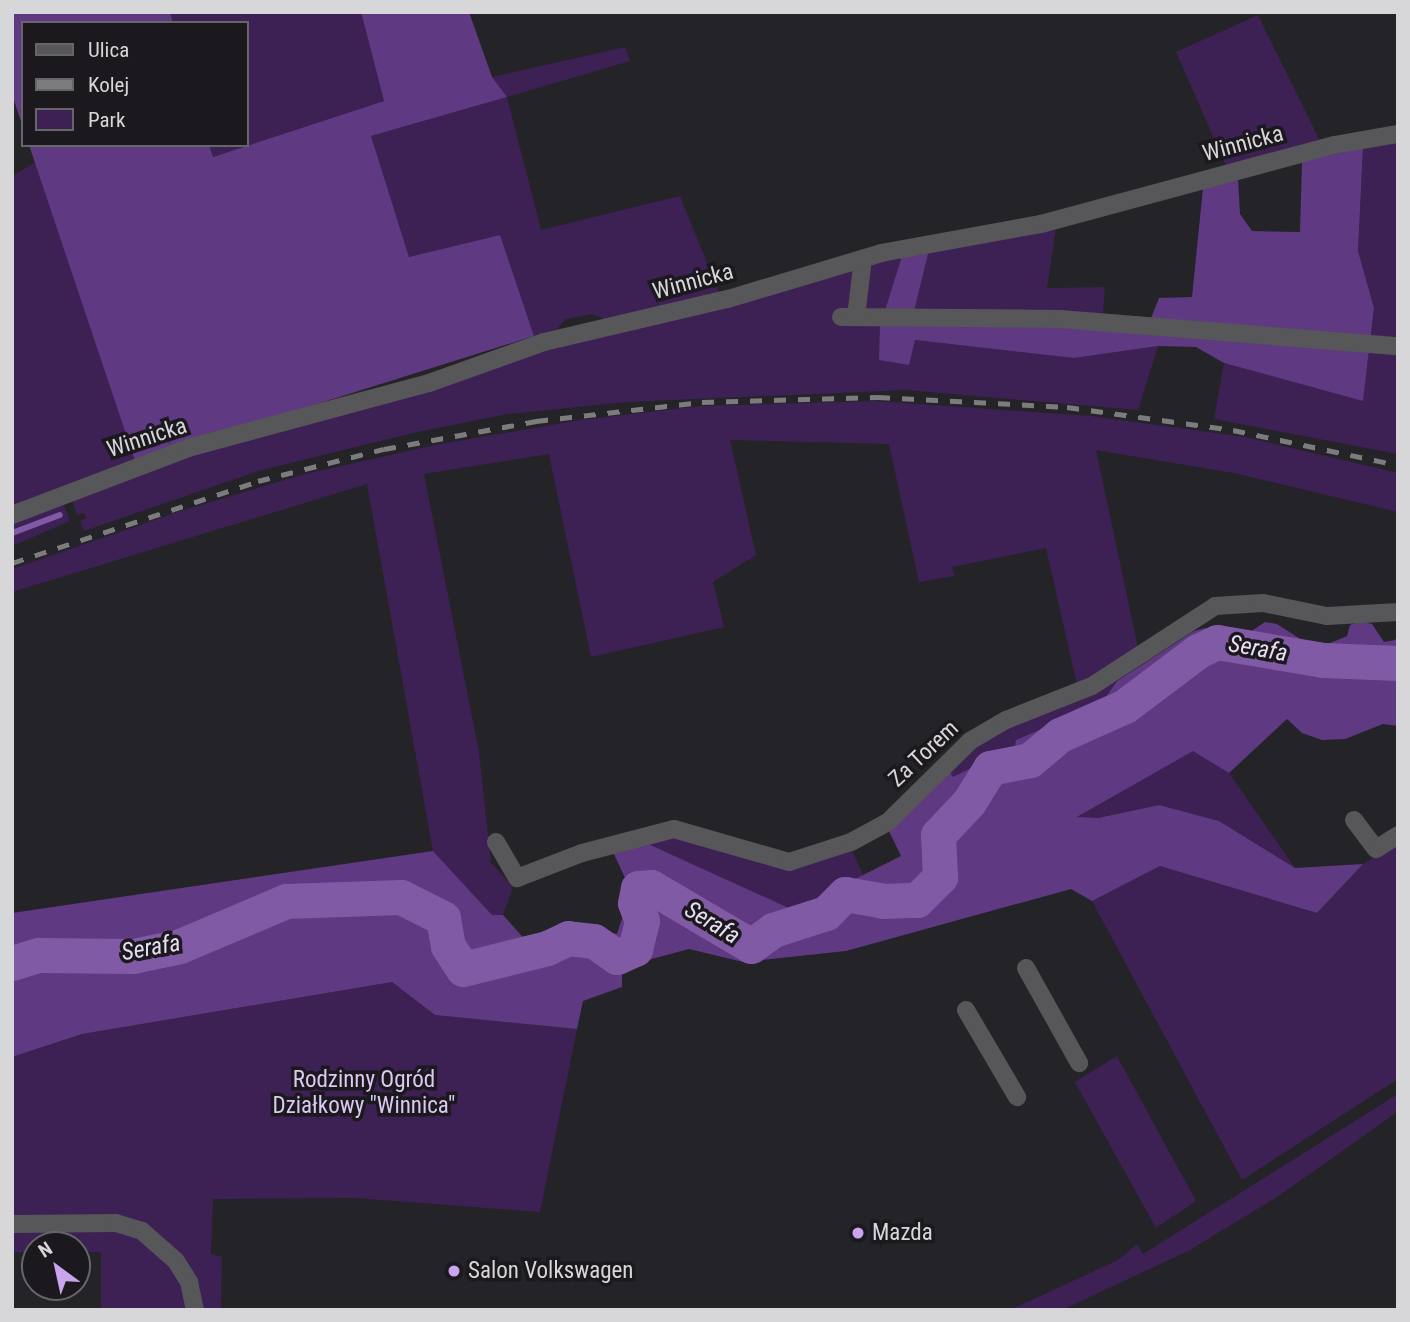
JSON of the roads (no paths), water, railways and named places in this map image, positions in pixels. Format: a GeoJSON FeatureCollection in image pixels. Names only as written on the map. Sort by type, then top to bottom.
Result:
{"type":"FeatureCollection","features":[{"type":"Feature","properties":{"kind":"street","name":"Winnicka"},"geometry":{"type":"LineString","coordinates":[[12,515],[188,448],[416,387],[544,342],[661,317],[863,258],[1041,224],[1335,145],[1398,134]]}},
{"type":"Feature","properties":{"kind":"street"},"geometry":{"type":"LineString","coordinates":[[863,258],[849,317],[1060,319],[1398,346]]}},
{"type":"Feature","properties":{"kind":"street","name":"Za Torem"},"geometry":{"type":"LineString","coordinates":[[496,842],[517,878],[582,853],[674,830],[789,862],[852,842],[888,822],[970,741],[1006,720],[1092,686],[1215,606],[1263,603],[1327,616],[1398,612]]}},
{"type":"Feature","properties":{"kind":"street"},"geometry":{"type":"LineString","coordinates":[[1354,820],[1376,849],[1398,835]]}},
{"type":"Feature","properties":{"kind":"street"},"geometry":{"type":"LineString","coordinates":[[1026,968],[1079,1063]]}},
{"type":"Feature","properties":{"kind":"street"},"geometry":{"type":"LineString","coordinates":[[966,1010],[1017,1097]]}},
{"type":"Feature","properties":{"kind":"street"},"geometry":{"type":"LineString","coordinates":[[12,1224],[116,1223],[142,1231],[176,1261],[189,1282],[195,1310]]}},
{"type":"Feature","properties":{"kind":"waterway"},"geometry":{"type":"LineString","coordinates":[[12,533],[60,515]]}},
{"type":"Feature","properties":{"kind":"waterway","name":"Serafa"},"geometry":{"type":"LineString","coordinates":[[12,963],[39,955],[133,956],[180,946],[286,901],[401,897],[443,918],[448,946],[463,969],[547,948],[568,938],[594,941],[617,957],[635,949],[642,921],[635,903],[638,888],[651,887],[751,946],[773,930],[826,913],[845,894],[883,901],[917,900],[940,877],[938,835],[969,802],[990,768],[1030,760],[1060,735],[1125,706],[1198,651],[1217,642],[1323,660],[1398,663]]}},
{"type":"Feature","properties":{"kind":"railway"},"geometry":{"type":"LineString","coordinates":[[12,563],[258,481],[384,449],[536,421],[702,402],[878,397],[1067,407],[1233,430],[1398,465]]}},
{"type":"Feature","properties":{"kind":"place","name":"Mazda"},"geometry":{"type":"Point","coordinates":[858,1233]}},
{"type":"Feature","properties":{"kind":"place","name":"Salon Volkswagen"},"geometry":{"type":"Point","coordinates":[454,1271]}},
{"type":"Feature","properties":{"kind":"park label","name":"Rodzinny Ogród Działkowy \"Winnica\""},"geometry":{"type":"Point","coordinates":[364,1093]}}]}
